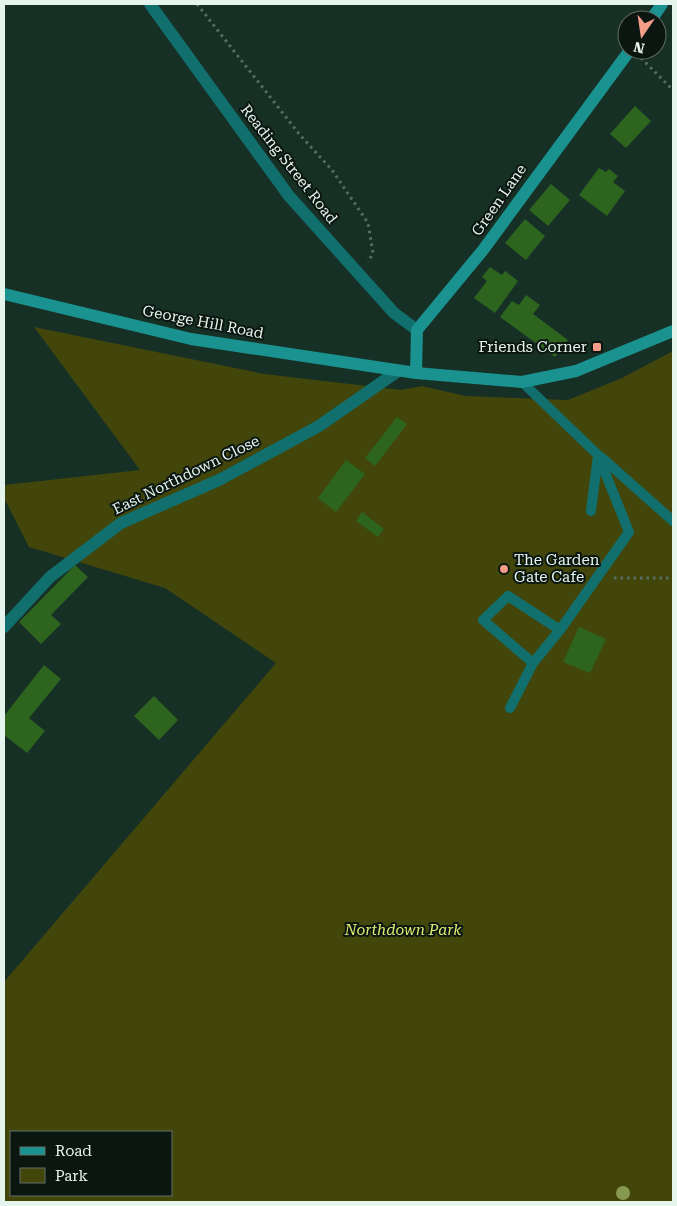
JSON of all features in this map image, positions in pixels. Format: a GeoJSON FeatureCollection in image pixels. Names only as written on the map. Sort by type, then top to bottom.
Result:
{"type":"FeatureCollection","features":[{"type":"Feature","properties":{"kind":"main road","name":"Green Lane"},"geometry":{"type":"LineString","coordinates":[[417,330],[483,250],[541,168],[629,60]]}},
{"type":"Feature","properties":{"kind":"main road","name":"George Hill Road"},"geometry":{"type":"LineString","coordinates":[[4,294],[190,339],[416,374],[522,382],[576,371],[673,330]]}},
{"type":"Feature","properties":{"kind":"main road"},"geometry":{"type":"LineString","coordinates":[[416,374],[417,330]]}},
{"type":"Feature","properties":{"kind":"street","name":"Reading Street Road"},"geometry":{"type":"LineString","coordinates":[[150,4],[290,196],[394,313],[417,330]]}},
{"type":"Feature","properties":{"kind":"street","name":"East Northdown Close"},"geometry":{"type":"LineString","coordinates":[[4,627],[50,577],[121,523],[219,480],[319,426],[398,371]]}},
{"type":"Feature","properties":{"kind":"lane"},"geometry":{"type":"LineString","coordinates":[[522,382],[598,455],[673,521]]}},
{"type":"Feature","properties":{"kind":"lane"},"geometry":{"type":"LineString","coordinates":[[590,510],[598,455]]}},
{"type":"Feature","properties":{"kind":"lane"},"geometry":{"type":"LineString","coordinates":[[510,708],[533,663],[560,630],[629,532],[598,455]]}},
{"type":"Feature","properties":{"kind":"lane"},"geometry":{"type":"LineString","coordinates":[[533,663],[483,620],[508,596],[560,630]]}},
{"type":"Feature","properties":{"kind":"path"},"geometry":{"type":"LineString","coordinates":[[197,4],[300,135],[332,170],[368,223],[373,254],[360,276]]}},
{"type":"Feature","properties":{"kind":"path"},"geometry":{"type":"LineString","coordinates":[[642,60],[673,90]]}},
{"type":"Feature","properties":{"kind":"path"},"geometry":{"type":"LineString","coordinates":[[596,578],[673,578]]}},
{"type":"Feature","properties":{"kind":"green space","name":"Northdown Park"},"geometry":{"type":"Polygon","coordinates":[[[34,327],[264,374],[401,390],[422,386],[465,396],[568,400],[622,378],[673,351],[673,1202],[4,1202],[4,982],[276,663],[165,588],[29,547],[4,498],[4,485],[140,470],[34,327]]]}},
{"type":"Feature","properties":{"kind":"building"},"geometry":{"type":"Polygon","coordinates":[[[635,106],[651,121],[626,148],[610,134],[635,106]]]}},
{"type":"Feature","properties":{"kind":"building"},"geometry":{"type":"Polygon","coordinates":[[[599,168],[606,172],[609,169],[618,176],[613,182],[625,191],[607,216],[579,195],[599,168]]]}},
{"type":"Feature","properties":{"kind":"building"},"geometry":{"type":"Polygon","coordinates":[[[551,184],[570,200],[548,226],[529,210],[551,184]]]}},
{"type":"Feature","properties":{"kind":"building"},"geometry":{"type":"Polygon","coordinates":[[[525,219],[545,236],[526,260],[505,243],[525,219]]]}},
{"type":"Feature","properties":{"kind":"building"},"geometry":{"type":"Polygon","coordinates":[[[490,267],[502,275],[505,271],[518,281],[495,313],[474,298],[487,281],[482,277],[490,267]]]}},
{"type":"Feature","properties":{"kind":"building"},"geometry":{"type":"Polygon","coordinates":[[[526,295],[540,305],[533,314],[568,340],[555,357],[500,317],[512,301],[519,305],[526,295]]]}},
{"type":"Feature","properties":{"kind":"building"},"geometry":{"type":"Polygon","coordinates":[[[397,417],[407,424],[375,466],[365,458],[397,417]]]}},
{"type":"Feature","properties":{"kind":"building"},"geometry":{"type":"Polygon","coordinates":[[[346,460],[365,474],[336,512],[318,498],[346,460]]]}},
{"type":"Feature","properties":{"kind":"building"},"geometry":{"type":"Polygon","coordinates":[[[362,512],[384,529],[378,537],[356,521],[362,512]]]}},
{"type":"Feature","properties":{"kind":"building"},"geometry":{"type":"Polygon","coordinates":[[[75,565],[88,577],[51,615],[61,624],[41,644],[19,622],[75,565]]]}},
{"type":"Feature","properties":{"kind":"building"},"geometry":{"type":"Polygon","coordinates":[[[579,627],[606,639],[590,673],[563,662],[579,627]]]}},
{"type":"Feature","properties":{"kind":"building"},"geometry":{"type":"Polygon","coordinates":[[[44,665],[61,679],[29,718],[45,731],[27,753],[4,735],[4,716],[44,665]]]}},
{"type":"Feature","properties":{"kind":"building"},"geometry":{"type":"Polygon","coordinates":[[[154,696],[178,720],[159,740],[134,716],[154,696]]]}},
{"type":"Feature","properties":{"kind":"place","name":"Friends Corner"},"geometry":{"type":"Point","coordinates":[597,347]}},
{"type":"Feature","properties":{"kind":"place","name":"The Garden Gate Cafe"},"geometry":{"type":"Point","coordinates":[504,569]}}]}
